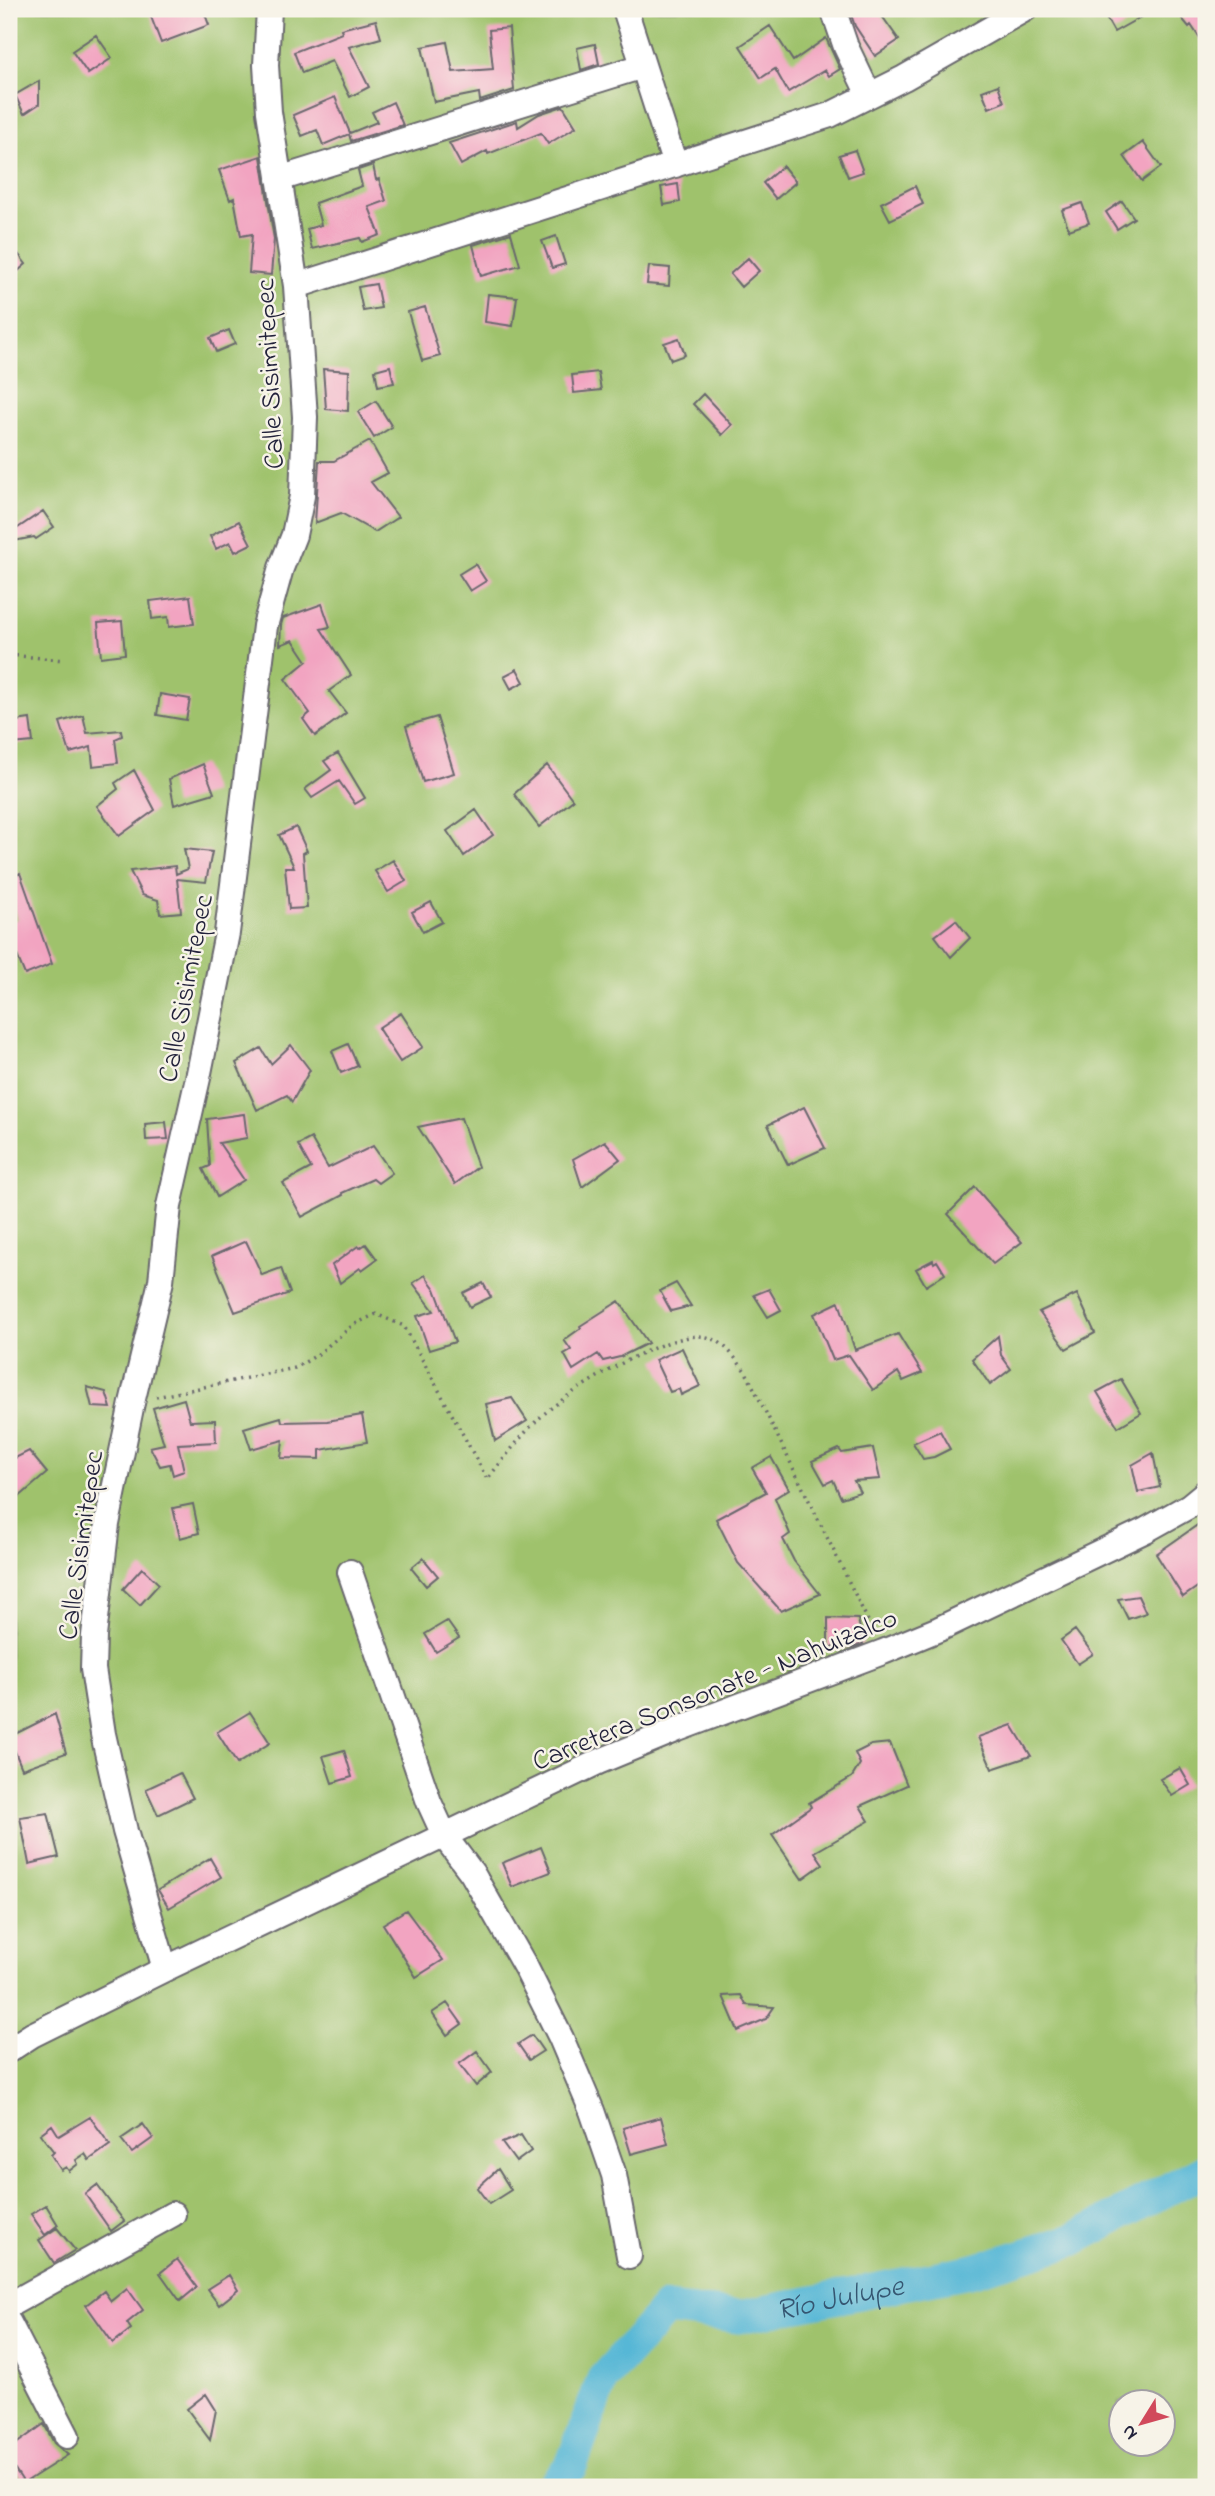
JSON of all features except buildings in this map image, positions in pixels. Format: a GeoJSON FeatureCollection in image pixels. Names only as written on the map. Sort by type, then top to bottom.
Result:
{"type":"FeatureCollection","features":[{"type":"Feature","properties":{"kind":"street","name":"Calle Sisimitepec"},"geometry":{"type":"LineString","coordinates":[[164,1969],[125,1831],[103,1734],[93,1669],[94,1636],[100,1568],[132,1402],[161,1280],[169,1206],[227,933],[265,626],[294,535],[302,496],[305,417],[296,286],[269,112],[266,65],[269,9]]}},
{"type":"Feature","properties":{"kind":"street"},"geometry":{"type":"LineString","coordinates":[[625,9],[675,164]]}},
{"type":"Feature","properties":{"kind":"street"},"geometry":{"type":"LineString","coordinates":[[833,9],[846,47],[869,95]]}},
{"type":"Feature","properties":{"kind":"street"},"geometry":{"type":"LineString","coordinates":[[296,286],[830,115],[1025,9]]}},
{"type":"Feature","properties":{"kind":"street"},"geometry":{"type":"LineString","coordinates":[[279,179],[643,66]]}},
{"type":"Feature","properties":{"kind":"street","name":"Carretera Sonsonate - Nahuizalco"},"geometry":{"type":"LineString","coordinates":[[9,2050],[32,2035],[164,1969],[609,1757],[939,1629],[1096,1555],[1189,1506],[1206,1492]]}},
{"type":"Feature","properties":{"kind":"street"},"geometry":{"type":"LineString","coordinates":[[350,1572],[429,1802],[445,1836],[472,1874],[519,1956],[561,2038],[592,2111],[614,2175],[629,2256]]}},
{"type":"Feature","properties":{"kind":"street"},"geometry":{"type":"LineString","coordinates":[[9,2305],[173,2214]]}},
{"type":"Feature","properties":{"kind":"street"},"geometry":{"type":"LineString","coordinates":[[9,2323],[67,2435]]}},
{"type":"Feature","properties":{"kind":"path"},"geometry":{"type":"LineString","coordinates":[[9,654],[64,660]]}},
{"type":"Feature","properties":{"kind":"path"},"geometry":{"type":"LineString","coordinates":[[132,1402],[295,1368],[317,1355],[353,1325],[376,1314],[404,1326],[487,1479],[544,1414],[589,1381],[622,1363],[678,1339],[706,1337],[728,1349],[746,1372],[883,1652]]}},
{"type":"Feature","properties":{"kind":"green space"},"geometry":{"type":"Polygon","coordinates":[[[9,9],[1206,9],[1206,2487],[9,2487],[9,9]]]}},
{"type":"Feature","properties":{"kind":"waterway","name":"Río Julupe"},"geometry":{"type":"LineString","coordinates":[[551,2487],[571,2466],[603,2379],[666,2309],[739,2317],[974,2270],[1073,2240],[1206,2169]]}}]}
